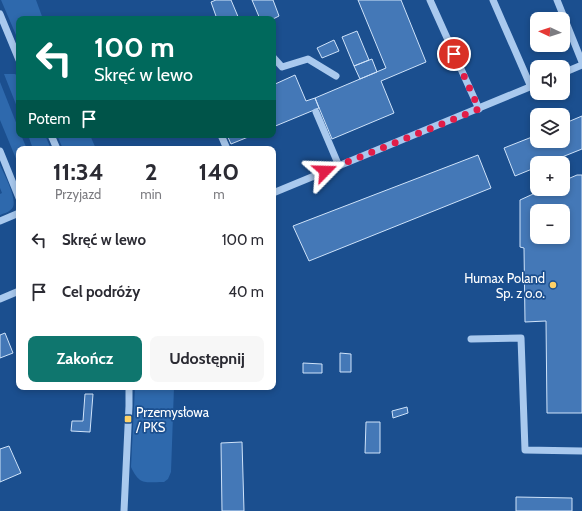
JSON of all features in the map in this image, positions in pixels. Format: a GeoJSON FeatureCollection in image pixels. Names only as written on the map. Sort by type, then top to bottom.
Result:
{"type":"FeatureCollection","features":[{"type":"Feature","properties":{"kind":"street"},"geometry":{"type":"LineString","coordinates":[[430,0],[479,109]]}},
{"type":"Feature","properties":{"kind":"street"},"geometry":{"type":"LineString","coordinates":[[493,0],[530,77]]}},
{"type":"Feature","properties":{"kind":"street"},"geometry":{"type":"LineString","coordinates":[[557,0],[582,64],[570,70]]}},
{"type":"Feature","properties":{"kind":"street"},"geometry":{"type":"LineString","coordinates":[[0,14],[16,53]]}},
{"type":"Feature","properties":{"kind":"street"},"geometry":{"type":"LineString","coordinates":[[276,61],[282,68],[308,59],[336,76]]}},
{"type":"Feature","properties":{"kind":"street"},"geometry":{"type":"LineString","coordinates":[[276,192],[530,87]]}},
{"type":"Feature","properties":{"kind":"street"},"geometry":{"type":"LineString","coordinates":[[316,112],[338,166]]}},
{"type":"Feature","properties":{"kind":"street"},"geometry":{"type":"LineString","coordinates":[[0,151],[16,191]]}},
{"type":"Feature","properties":{"kind":"street"},"geometry":{"type":"LineString","coordinates":[[0,220],[16,214]]}},
{"type":"Feature","properties":{"kind":"street"},"geometry":{"type":"LineString","coordinates":[[0,299],[16,292]]}},
{"type":"Feature","properties":{"kind":"street"},"geometry":{"type":"LineString","coordinates":[[471,339],[521,338],[525,450],[582,451]]}},
{"type":"Feature","properties":{"kind":"street"},"geometry":{"type":"LineString","coordinates":[[124,511],[129,390]]}},
{"type":"Feature","properties":{"kind":"shaded area"},"geometry":{"type":"Polygon","coordinates":[[[1,0],[36,0],[42,16],[16,16],[16,35],[1,0]]]}},
{"type":"Feature","properties":{"kind":"shaded area"},"geometry":{"type":"Polygon","coordinates":[[[4,74],[16,75],[16,104],[4,74]]]}},
{"type":"Feature","properties":{"kind":"shaded area"},"geometry":{"type":"Polygon","coordinates":[[[0,82],[16,122],[16,138],[22,138],[26,146],[16,146],[16,159],[0,120],[0,82]]]}},
{"type":"Feature","properties":{"kind":"shaded area"},"geometry":{"type":"Polygon","coordinates":[[[29,138],[46,138],[50,146],[32,146],[29,138]]]}},
{"type":"Feature","properties":{"kind":"shaded area"},"geometry":{"type":"Polygon","coordinates":[[[58,138],[91,138],[95,146],[62,146],[58,138]]]}},
{"type":"Feature","properties":{"kind":"shaded area"},"geometry":{"type":"Polygon","coordinates":[[[0,165],[10,186],[14,203],[10,210],[0,215],[0,194],[2,193],[0,188],[0,165]]]}},
{"type":"Feature","properties":{"kind":"shaded area"},"geometry":{"type":"Polygon","coordinates":[[[135,390],[174,390],[171,472],[168,479],[164,482],[144,482],[137,477],[131,467],[135,390]]]}},
{"type":"Feature","properties":{"kind":"building"},"geometry":{"type":"Polygon","coordinates":[[[216,0],[231,0],[238,16],[216,16],[211,2],[216,0]]]}},
{"type":"Feature","properties":{"kind":"building"},"geometry":{"type":"Polygon","coordinates":[[[252,0],[273,0],[279,16],[276,18],[276,16],[259,16],[252,0]]]}},
{"type":"Feature","properties":{"kind":"building"},"geometry":{"type":"Polygon","coordinates":[[[358,0],[401,0],[426,62],[381,81],[394,113],[332,139],[315,98],[386,68],[358,0]]]}},
{"type":"Feature","properties":{"kind":"building"},"geometry":{"type":"Polygon","coordinates":[[[357,31],[369,60],[354,66],[342,37],[357,31]]]}},
{"type":"Feature","properties":{"kind":"building"},"geometry":{"type":"Polygon","coordinates":[[[334,40],[339,51],[322,58],[317,48],[334,40]]]}},
{"type":"Feature","properties":{"kind":"building"},"geometry":{"type":"Polygon","coordinates":[[[372,59],[377,72],[360,79],[354,66],[372,59]]]}},
{"type":"Feature","properties":{"kind":"building"},"geometry":{"type":"Polygon","coordinates":[[[295,75],[306,101],[315,98],[319,108],[276,126],[276,84],[295,75]]]}},
{"type":"Feature","properties":{"kind":"building"},"geometry":{"type":"Polygon","coordinates":[[[582,116],[582,149],[564,156],[530,156],[530,170],[515,176],[504,148],[530,138],[530,148],[570,148],[570,121],[582,116]]]}},
{"type":"Feature","properties":{"kind":"building"},"geometry":{"type":"Polygon","coordinates":[[[228,138],[246,138],[231,144],[228,138]]]}},
{"type":"Feature","properties":{"kind":"building"},"geometry":{"type":"Polygon","coordinates":[[[478,155],[491,188],[309,261],[293,226],[478,155]]]}},
{"type":"Feature","properties":{"kind":"building","name":"Humax Poland Sp. z o.o."},"geometry":{"type":"Polygon","coordinates":[[[577,175],[582,175],[582,413],[547,413],[546,321],[525,322],[524,248],[520,247],[520,200],[530,195],[570,196],[570,178],[577,175]]]}},
{"type":"Feature","properties":{"kind":"building"},"geometry":{"type":"Polygon","coordinates":[[[5,333],[13,353],[0,358],[0,335],[5,333]]]}},
{"type":"Feature","properties":{"kind":"building"},"geometry":{"type":"Polygon","coordinates":[[[340,353],[351,354],[351,372],[340,372],[340,353]]]}},
{"type":"Feature","properties":{"kind":"building"},"geometry":{"type":"Polygon","coordinates":[[[303,363],[322,364],[322,373],[303,373],[303,363]]]}},
{"type":"Feature","properties":{"kind":"building"},"geometry":{"type":"Polygon","coordinates":[[[85,394],[93,394],[90,432],[71,431],[72,421],[83,421],[85,394]]]}},
{"type":"Feature","properties":{"kind":"building"},"geometry":{"type":"Polygon","coordinates":[[[407,407],[408,413],[393,418],[392,411],[407,407]]]}},
{"type":"Feature","properties":{"kind":"building"},"geometry":{"type":"Polygon","coordinates":[[[366,422],[380,422],[380,453],[365,453],[366,422]]]}},
{"type":"Feature","properties":{"kind":"building"},"geometry":{"type":"Polygon","coordinates":[[[242,442],[244,511],[222,511],[221,443],[242,442]]]}},
{"type":"Feature","properties":{"kind":"building"},"geometry":{"type":"Polygon","coordinates":[[[9,446],[21,473],[0,482],[0,449],[9,446]]]}},
{"type":"Feature","properties":{"kind":"building"},"geometry":{"type":"Polygon","coordinates":[[[516,497],[572,498],[572,511],[516,511],[516,497]]]}},
{"type":"Feature","properties":{"kind":"place","name":"Humax Poland Sp. z o.o."},"geometry":{"type":"Point","coordinates":[553,285]}},
{"type":"Feature","properties":{"kind":"place","name":"Przemysłowa / PKS"},"geometry":{"type":"Point","coordinates":[128,419]}},
{"type":"Feature","properties":{"kind":"route"},"geometry":{"type":"LineString","coordinates":[[325,171],[479,109],[454,54]]}}]}
